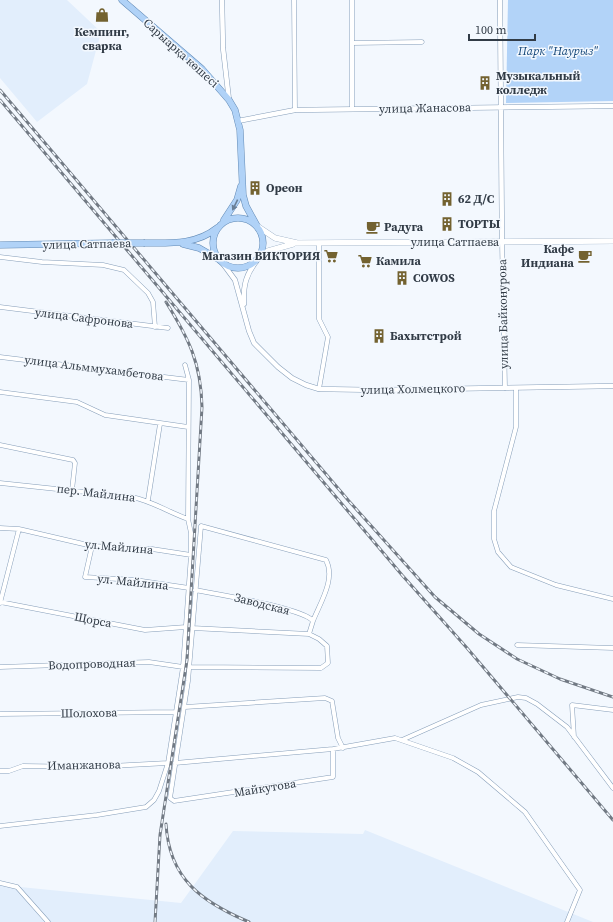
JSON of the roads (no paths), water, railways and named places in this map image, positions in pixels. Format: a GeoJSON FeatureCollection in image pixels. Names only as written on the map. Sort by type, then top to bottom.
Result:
{"type":"FeatureCollection","features":[{"type":"Feature","properties":{"kind":"main road","name":"Сарыарқа көшесі"},"geometry":{"type":"LineString","coordinates":[[122,0],[202,69],[217,84],[229,100],[238,121],[242,151],[242,182]]}},
{"type":"Feature","properties":{"kind":"main road"},"geometry":{"type":"LineString","coordinates":[[221,262],[216,256],[213,246],[214,234],[231,212],[237,200],[242,182]]}},
{"type":"Feature","properties":{"kind":"main road"},"geometry":{"type":"LineString","coordinates":[[242,182],[246,206],[263,240],[263,247],[258,259]]}},
{"type":"Feature","properties":{"kind":"main road"},"geometry":{"type":"LineString","coordinates":[[173,243],[198,240],[221,224],[236,218],[248,220],[275,238],[297,243]]}},
{"type":"Feature","properties":{"kind":"main road","name":"улица Сатпаева"},"geometry":{"type":"LineString","coordinates":[[297,243],[613,241]]}},
{"type":"Feature","properties":{"kind":"main road","name":"улица Сатпаева"},"geometry":{"type":"LineString","coordinates":[[0,245],[173,243]]}},
{"type":"Feature","properties":{"kind":"main road"},"geometry":{"type":"LineString","coordinates":[[173,243],[199,248],[227,266],[239,268],[249,266],[268,251],[297,243]]}},
{"type":"Feature","properties":{"kind":"street"},"geometry":{"type":"LineString","coordinates":[[222,0],[223,48],[229,100]]}},
{"type":"Feature","properties":{"kind":"street"},"geometry":{"type":"LineString","coordinates":[[294,0],[295,110]]}},
{"type":"Feature","properties":{"kind":"street"},"geometry":{"type":"LineString","coordinates":[[352,0],[352,109]]}},
{"type":"Feature","properties":{"kind":"street","name":"улица Байконурова"},"geometry":{"type":"LineString","coordinates":[[500,0],[505,388]]}},
{"type":"Feature","properties":{"kind":"street"},"geometry":{"type":"LineString","coordinates":[[352,43],[422,42]]}},
{"type":"Feature","properties":{"kind":"street","name":"улица Жанасова"},"geometry":{"type":"LineString","coordinates":[[238,121],[295,110],[613,106]]}},
{"type":"Feature","properties":{"kind":"street"},"geometry":{"type":"LineString","coordinates":[[319,243],[319,319],[328,337],[319,389]]}},
{"type":"Feature","properties":{"kind":"street"},"geometry":{"type":"LineString","coordinates":[[0,257],[42,262],[103,265],[124,270],[148,293],[153,302],[155,327]]}},
{"type":"Feature","properties":{"kind":"street"},"geometry":{"type":"LineString","coordinates":[[246,320],[244,288],[250,268],[258,259]]}},
{"type":"Feature","properties":{"kind":"street"},"geometry":{"type":"LineString","coordinates":[[221,262],[235,280],[246,320]]}},
{"type":"Feature","properties":{"kind":"street","name":"улица Сафронова"},"geometry":{"type":"LineString","coordinates":[[0,307],[168,328]]}},
{"type":"Feature","properties":{"kind":"street","name":"улица Холмецкого"},"geometry":{"type":"LineString","coordinates":[[246,320],[254,343],[265,356],[292,378],[306,385],[319,389],[377,390],[613,386]]}},
{"type":"Feature","properties":{"kind":"street","name":"улица Альммухамбетова"},"geometry":{"type":"LineString","coordinates":[[0,357],[189,380]]}},
{"type":"Feature","properties":{"kind":"street"},"geometry":{"type":"LineString","coordinates":[[0,826],[97,816],[146,807],[154,800],[159,791],[168,763],[177,712],[183,667],[189,588],[191,533],[188,518],[189,380],[185,365]]}},
{"type":"Feature","properties":{"kind":"street"},"geometry":{"type":"LineString","coordinates":[[516,388],[516,427],[494,511],[494,539],[498,552],[511,567],[556,585],[613,599]]}},
{"type":"Feature","properties":{"kind":"street"},"geometry":{"type":"LineString","coordinates":[[0,392],[77,402],[105,415],[188,427]]}},
{"type":"Feature","properties":{"kind":"street"},"geometry":{"type":"LineString","coordinates":[[148,500],[160,424]]}},
{"type":"Feature","properties":{"kind":"street"},"geometry":{"type":"LineString","coordinates":[[0,445],[73,460],[75,463],[72,490]]}},
{"type":"Feature","properties":{"kind":"street","name":"пер. Майлина"},"geometry":{"type":"LineString","coordinates":[[0,482],[116,494],[148,500],[169,512],[188,518]]}},
{"type":"Feature","properties":{"kind":"street"},"geometry":{"type":"LineString","coordinates":[[309,634],[329,582],[330,567],[326,560],[200,526],[190,667],[175,763],[333,750],[395,738],[453,758],[478,772],[525,812],[580,890],[567,922]]}},
{"type":"Feature","properties":{"kind":"street","name":"ул.Майлина"},"geometry":{"type":"LineString","coordinates":[[0,528],[19,529],[92,546],[152,549],[191,555]]}},
{"type":"Feature","properties":{"kind":"street"},"geometry":{"type":"LineString","coordinates":[[0,603],[19,529]]}},
{"type":"Feature","properties":{"kind":"street","name":"ул. Майлина"},"geometry":{"type":"LineString","coordinates":[[92,546],[85,577],[135,580],[189,588]]}},
{"type":"Feature","properties":{"kind":"street","name":"Заводская"},"geometry":{"type":"LineString","coordinates":[[195,590],[255,601],[306,616],[313,622]]}},
{"type":"Feature","properties":{"kind":"street","name":"Щорса"},"geometry":{"type":"LineString","coordinates":[[0,603],[145,630],[186,627]]}},
{"type":"Feature","properties":{"kind":"street"},"geometry":{"type":"LineString","coordinates":[[190,667],[321,668],[328,663],[327,646],[319,639],[309,634],[192,628]]}},
{"type":"Feature","properties":{"kind":"street"},"geometry":{"type":"LineString","coordinates":[[517,645],[613,648]]}},
{"type":"Feature","properties":{"kind":"street","name":"Водопроводная"},"geometry":{"type":"LineString","coordinates":[[0,667],[149,662],[183,667]]}},
{"type":"Feature","properties":{"kind":"street"},"geometry":{"type":"LineString","coordinates":[[181,680],[188,681]]}},
{"type":"Feature","properties":{"kind":"street"},"geometry":{"type":"LineString","coordinates":[[402,741],[481,705],[518,697],[526,698],[553,715],[574,737],[613,788]]}},
{"type":"Feature","properties":{"kind":"street"},"geometry":{"type":"LineString","coordinates":[[184,707],[325,698],[332,701],[338,738],[343,748]]}},
{"type":"Feature","properties":{"kind":"street"},"geometry":{"type":"LineString","coordinates":[[574,737],[572,704],[613,710]]}},
{"type":"Feature","properties":{"kind":"street","name":"Шолохова"},"geometry":{"type":"LineString","coordinates":[[0,714],[177,712]]}},
{"type":"Feature","properties":{"kind":"street","name":"Майкутова"},"geometry":{"type":"LineString","coordinates":[[175,763],[170,798],[174,802],[333,777],[333,750]]}},
{"type":"Feature","properties":{"kind":"street","name":"Иманжанова"},"geometry":{"type":"LineString","coordinates":[[0,771],[9,771],[23,766],[92,767],[168,763]]}},
{"type":"Feature","properties":{"kind":"street"},"geometry":{"type":"LineString","coordinates":[[0,883],[17,887],[48,922]]}},
{"type":"Feature","properties":{"kind":"railway"},"geometry":{"type":"LineString","coordinates":[[0,90],[348,500],[435,597],[479,634],[517,659],[560,679],[613,697]]}},
{"type":"Feature","properties":{"kind":"railway"},"geometry":{"type":"LineString","coordinates":[[0,100],[402,575],[467,648],[613,820]]}},
{"type":"Feature","properties":{"kind":"railway"},"geometry":{"type":"LineString","coordinates":[[155,922],[160,835],[187,660],[202,407],[199,377],[192,352],[181,328],[166,302]]}},
{"type":"Feature","properties":{"kind":"railway"},"geometry":{"type":"LineString","coordinates":[[166,824],[168,843],[174,860],[181,874],[191,886],[203,897],[217,906],[249,922]]}},
{"type":"Feature","properties":{"kind":"place","name":"Кемпинг, сварка"},"geometry":{"type":"Point","coordinates":[102,15]}},
{"type":"Feature","properties":{"kind":"place","name":"Музыкальный колледж"},"geometry":{"type":"Point","coordinates":[485,83]}},
{"type":"Feature","properties":{"kind":"place","name":"Ореон"},"geometry":{"type":"Point","coordinates":[255,188]}},
{"type":"Feature","properties":{"kind":"place","name":"62 Д/С"},"geometry":{"type":"Point","coordinates":[447,199]}},
{"type":"Feature","properties":{"kind":"place","name":"ТОРТЫ"},"geometry":{"type":"Point","coordinates":[447,224]}},
{"type":"Feature","properties":{"kind":"place","name":"Радуга"},"geometry":{"type":"Point","coordinates":[373,227]}},
{"type":"Feature","properties":{"kind":"place","name":"Магазин ВИКТОРИЯ"},"geometry":{"type":"Point","coordinates":[331,256]}},
{"type":"Feature","properties":{"kind":"place","name":"Кафе Индиана"},"geometry":{"type":"Point","coordinates":[585,256]}},
{"type":"Feature","properties":{"kind":"place","name":"Камила"},"geometry":{"type":"Point","coordinates":[365,261]}},
{"type":"Feature","properties":{"kind":"place","name":"COWOS"},"geometry":{"type":"Point","coordinates":[402,278]}},
{"type":"Feature","properties":{"kind":"place","name":"Бахытстрой"},"geometry":{"type":"Point","coordinates":[379,336]}},
{"type":"Feature","properties":{"kind":"park label","name":"Парк \"Наурыз\""},"geometry":{"type":"Point","coordinates":[558,51]}}]}
